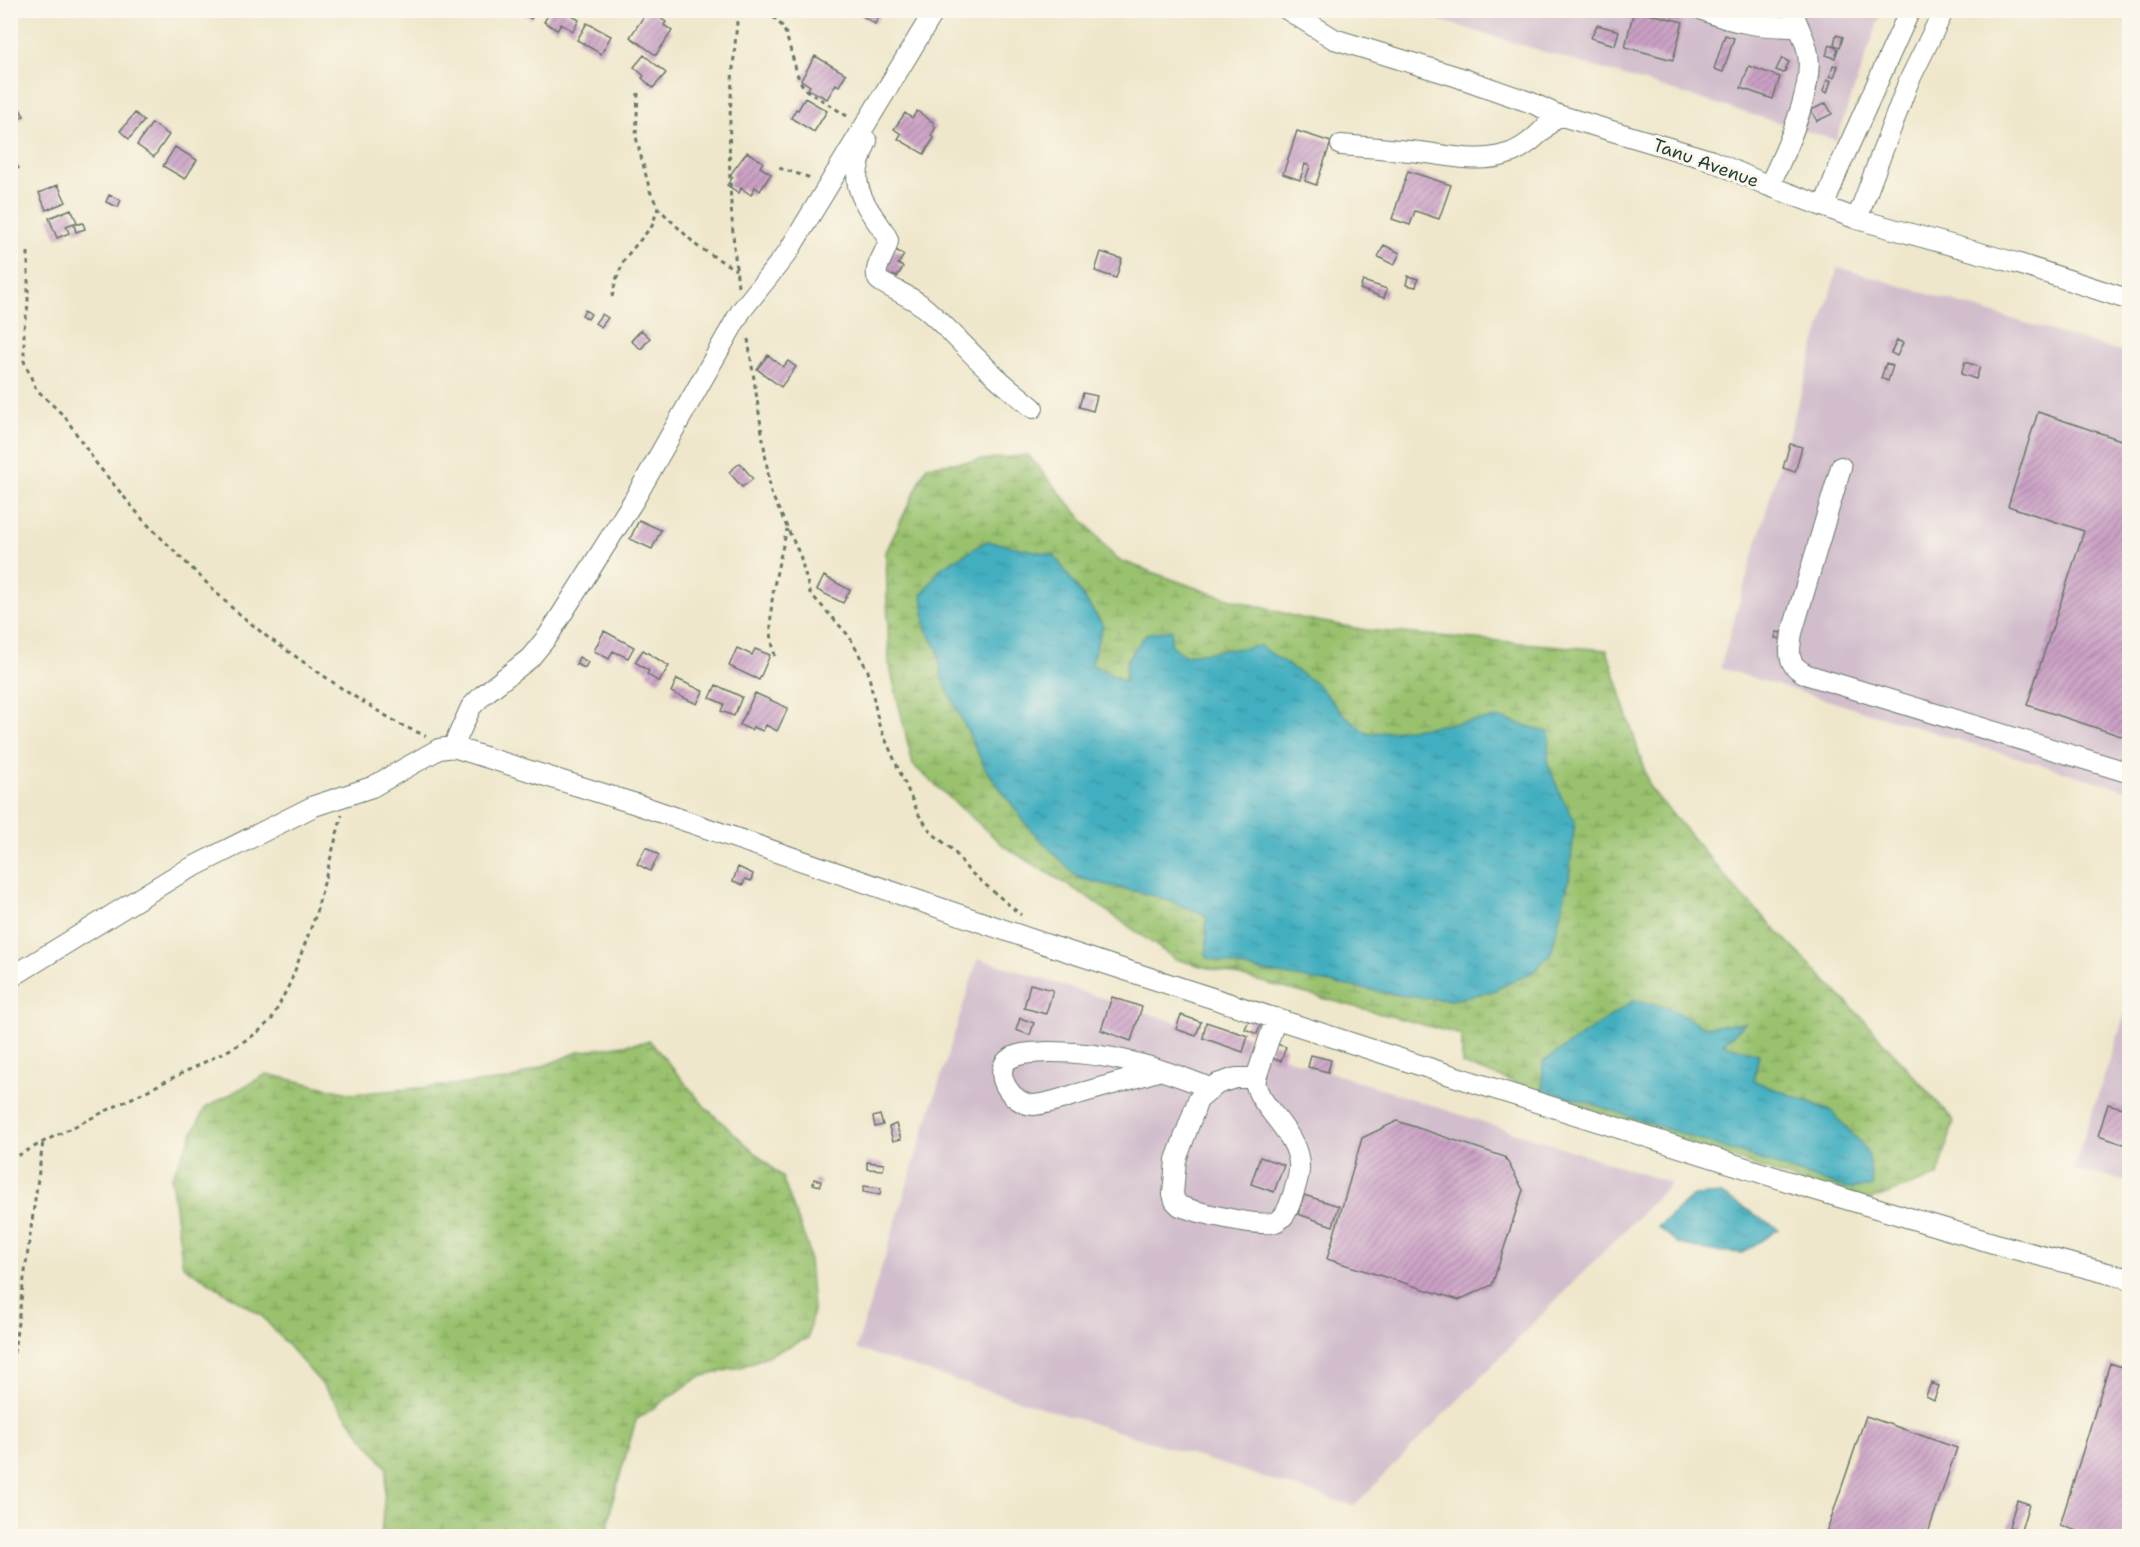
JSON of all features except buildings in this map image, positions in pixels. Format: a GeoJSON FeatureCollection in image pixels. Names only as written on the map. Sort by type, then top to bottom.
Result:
{"type":"FeatureCollection","features":[{"type":"Feature","properties":{"kind":"street"},"geometry":{"type":"LineString","coordinates":[[10,978],[177,875],[314,806],[372,787],[446,748],[471,707],[492,687],[531,658],[548,636],[634,500],[741,311],[788,252],[935,10]]}},
{"type":"Feature","properties":{"kind":"street","name":"Tanu Avenue"},"geometry":{"type":"LineString","coordinates":[[1288,10],[1334,39],[1458,77],[1532,103],[1558,115],[1710,160],[1769,186],[1857,219],[2016,263],[2130,300]]}},
{"type":"Feature","properties":{"kind":"street"},"geometry":{"type":"LineString","coordinates":[[1702,10],[1726,20],[1741,23],[1796,19],[1807,49],[1808,74],[1792,137],[1769,186]]}},
{"type":"Feature","properties":{"kind":"street"},"geometry":{"type":"LineString","coordinates":[[1824,206],[1910,10]]}},
{"type":"Feature","properties":{"kind":"street"},"geometry":{"type":"LineString","coordinates":[[1857,219],[1908,83],[1942,14]]}},
{"type":"Feature","properties":{"kind":"street"},"geometry":{"type":"LineString","coordinates":[[1341,145],[1461,158],[1488,158],[1515,151],[1532,140],[1558,115]]}},
{"type":"Feature","properties":{"kind":"street"},"geometry":{"type":"LineString","coordinates":[[868,121],[867,141],[856,178],[860,194],[888,240],[888,247],[877,268],[878,278],[883,284],[900,291],[922,305],[991,372],[1033,408]]}},
{"type":"Feature","properties":{"kind":"street"},"geometry":{"type":"LineString","coordinates":[[1841,467],[1792,633],[1789,655],[1795,668],[1808,675],[2130,773]]}},
{"type":"Feature","properties":{"kind":"street"},"geometry":{"type":"LineString","coordinates":[[446,748],[636,804],[1048,945],[1809,1188],[2003,1246],[2130,1279]]}},
{"type":"Feature","properties":{"kind":"street"},"geometry":{"type":"LineString","coordinates":[[1256,1078],[1236,1078],[1217,1084],[1210,1088],[1196,1105],[1176,1160],[1172,1182],[1175,1201],[1180,1206],[1260,1224],[1275,1222],[1285,1215],[1295,1189],[1299,1171],[1298,1158],[1295,1145],[1259,1096],[1256,1086],[1256,1078],[1276,1018]]}},
{"type":"Feature","properties":{"kind":"street"},"geometry":{"type":"LineString","coordinates":[[1161,1070],[1034,1105],[1014,1099],[1003,1078],[1003,1067],[1010,1058],[1042,1052],[1074,1052],[1130,1061],[1161,1070],[1210,1088]]}},
{"type":"Feature","properties":{"kind":"path"},"geometry":{"type":"LineString","coordinates":[[671,10],[679,14],[706,17],[738,10],[732,68],[730,191],[741,311],[753,364],[768,482],[773,501],[800,555],[810,593],[849,636],[868,671],[879,725],[919,815],[932,833],[953,850],[968,870],[1026,919]]}},
{"type":"Feature","properties":{"kind":"path"},"geometry":{"type":"LineString","coordinates":[[767,10],[782,26],[786,34],[799,80],[806,90],[868,121]]}},
{"type":"Feature","properties":{"kind":"path"},"geometry":{"type":"LineString","coordinates":[[638,93],[636,136],[650,191],[658,208],[697,246],[736,270]]}},
{"type":"Feature","properties":{"kind":"path"},"geometry":{"type":"LineString","coordinates":[[779,168],[830,185]]}},
{"type":"Feature","properties":{"kind":"path"},"geometry":{"type":"LineString","coordinates":[[612,297],[625,258],[652,226],[658,208]]}},
{"type":"Feature","properties":{"kind":"path"},"geometry":{"type":"LineString","coordinates":[[28,252],[28,304],[24,328],[24,361],[36,389],[65,417],[96,463],[144,521],[231,607],[266,636],[401,725],[435,740],[446,748]]}},
{"type":"Feature","properties":{"kind":"path"},"geometry":{"type":"LineString","coordinates":[[775,656],[770,628],[771,610],[787,529]]}},
{"type":"Feature","properties":{"kind":"path"},"geometry":{"type":"LineString","coordinates":[[10,1160],[233,1048],[257,1033],[272,1019],[291,981],[310,932],[347,795]]}},
{"type":"Feature","properties":{"kind":"path"},"geometry":{"type":"LineString","coordinates":[[10,1380],[43,1142]]}},
{"type":"Feature","properties":{"kind":"shaded area"},"geometry":{"type":"Polygon","coordinates":[[[1409,11],[1882,11],[1836,140],[1409,11]]]}},
{"type":"Feature","properties":{"kind":"shaded area"},"geometry":{"type":"Polygon","coordinates":[[[1838,267],[2129,354],[2129,791],[1720,668],[1838,267]]]}},
{"type":"Feature","properties":{"kind":"shaded area"},"geometry":{"type":"Polygon","coordinates":[[[978,958],[1671,1183],[1354,1506],[856,1349],[978,958]]]}},
{"type":"Feature","properties":{"kind":"shaded area"},"geometry":{"type":"Polygon","coordinates":[[[2129,1002],[2129,1181],[2073,1170],[2129,1002]]]}},
{"type":"Feature","properties":{"kind":"green space"},"geometry":{"type":"Polygon","coordinates":[[[1028,455],[1116,559],[1210,593],[1301,618],[1366,630],[1607,650],[1650,788],[1734,887],[1864,1020],[1954,1121],[1938,1176],[1861,1203],[1462,1064],[1462,1035],[1175,959],[1086,896],[1005,847],[913,765],[889,663],[886,552],[927,466],[1028,455]]]}},
{"type":"Feature","properties":{"kind":"green space"},"geometry":{"type":"Polygon","coordinates":[[[650,1041],[705,1107],[782,1177],[808,1247],[813,1309],[808,1338],[744,1366],[699,1377],[636,1420],[612,1503],[607,1536],[381,1536],[387,1468],[321,1383],[261,1315],[183,1266],[171,1178],[205,1108],[267,1074],[353,1094],[509,1080],[578,1052],[650,1041]]]}},
{"type":"Feature","properties":{"kind":"water"},"geometry":{"type":"Polygon","coordinates":[[[987,541],[1054,555],[1103,625],[1091,664],[1125,682],[1127,660],[1146,634],[1172,630],[1171,644],[1184,655],[1260,646],[1318,685],[1341,712],[1368,734],[1498,718],[1549,732],[1548,764],[1561,796],[1575,821],[1569,879],[1551,953],[1533,972],[1493,991],[1453,1000],[1411,997],[1245,968],[1207,958],[1206,915],[1159,897],[1078,878],[1030,829],[985,768],[942,678],[938,650],[926,629],[922,595],[941,568],[987,541]]]}},
{"type":"Feature","properties":{"kind":"water"},"geometry":{"type":"Polygon","coordinates":[[[1634,1000],[1667,1007],[1704,1027],[1745,1023],[1723,1044],[1759,1054],[1754,1081],[1830,1110],[1868,1151],[1873,1187],[1845,1188],[1574,1098],[1542,1090],[1543,1062],[1634,1000]]]}},
{"type":"Feature","properties":{"kind":"water"},"geometry":{"type":"Polygon","coordinates":[[[1721,1194],[1779,1229],[1742,1253],[1712,1251],[1679,1244],[1658,1227],[1693,1196],[1721,1194]]]}}]}
